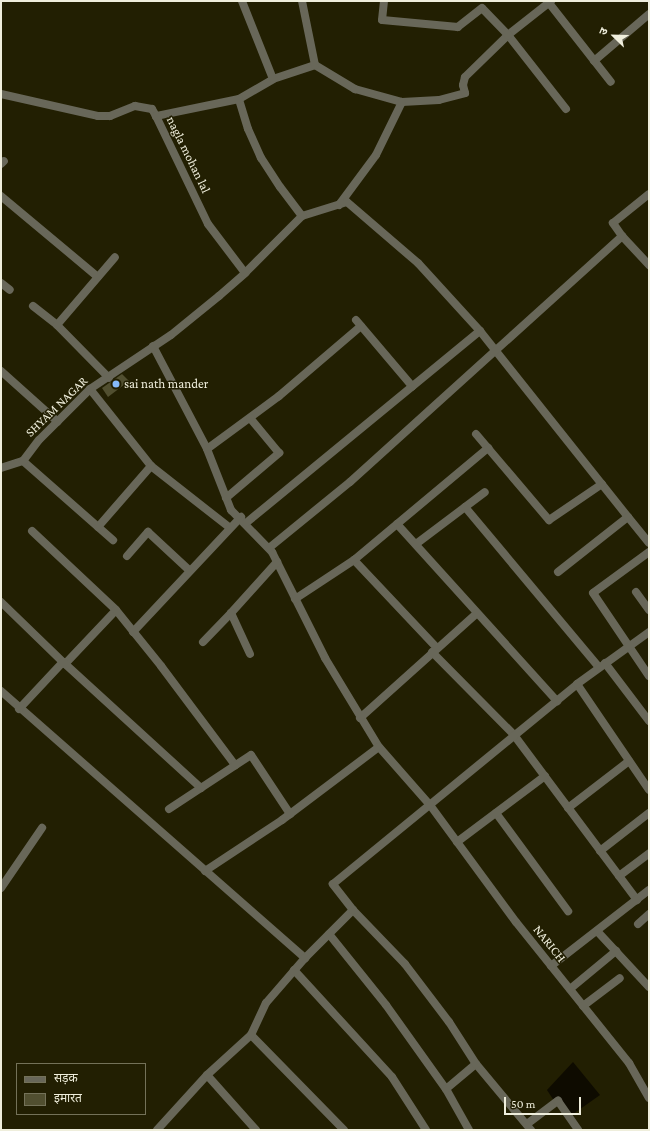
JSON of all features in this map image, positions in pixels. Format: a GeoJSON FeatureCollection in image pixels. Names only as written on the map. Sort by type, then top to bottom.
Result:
{"type":"FeatureCollection","features":[{"type":"Feature","properties":{"kind":"street"},"geometry":{"type":"LineString","coordinates":[[242,1],[273,79]]}},
{"type":"Feature","properties":{"kind":"street"},"geometry":{"type":"LineString","coordinates":[[302,1],[315,65],[356,89],[402,102],[439,100],[465,93],[463,85],[465,77],[508,35],[550,2],[611,82]]}},
{"type":"Feature","properties":{"kind":"street"},"geometry":{"type":"LineString","coordinates":[[384,1],[382,20],[458,27],[482,8],[508,35],[566,109]]}},
{"type":"Feature","properties":{"kind":"street"},"geometry":{"type":"LineString","coordinates":[[594,61],[649,14]]}},
{"type":"Feature","properties":{"kind":"street","name":"nagla mohan lal"},"geometry":{"type":"LineString","coordinates":[[245,273],[208,224],[156,116],[239,99],[273,79],[315,65]]}},
{"type":"Feature","properties":{"kind":"street"},"geometry":{"type":"LineString","coordinates":[[1,94],[98,116],[110,116],[135,106],[152,109],[156,116]]}},
{"type":"Feature","properties":{"kind":"street"},"geometry":{"type":"LineString","coordinates":[[239,99],[248,129],[262,158],[280,187],[302,216]]}},
{"type":"Feature","properties":{"kind":"street"},"geometry":{"type":"LineString","coordinates":[[339,205],[376,155],[401,109],[402,102]]}},
{"type":"Feature","properties":{"kind":"street"},"geometry":{"type":"LineString","coordinates":[[649,194],[613,223],[622,236],[649,265]]}},
{"type":"Feature","properties":{"kind":"street"},"geometry":{"type":"LineString","coordinates":[[1,196],[98,277]]}},
{"type":"Feature","properties":{"kind":"street"},"geometry":{"type":"LineString","coordinates":[[245,273],[302,216],[347,202],[418,263],[480,331],[649,543]]}},
{"type":"Feature","properties":{"kind":"street"},"geometry":{"type":"LineString","coordinates":[[269,548],[350,482],[622,236]]}},
{"type":"Feature","properties":{"kind":"street"},"geometry":{"type":"LineString","coordinates":[[56,325],[115,257]]}},
{"type":"Feature","properties":{"kind":"street","name":"SHYAM NAGAR"},"geometry":{"type":"LineString","coordinates":[[23,461],[90,389],[109,378],[171,335],[245,273]]}},
{"type":"Feature","properties":{"kind":"street"},"geometry":{"type":"LineString","coordinates":[[1,283],[10,290]]}},
{"type":"Feature","properties":{"kind":"street"},"geometry":{"type":"LineString","coordinates":[[33,306],[56,325],[109,378]]}},
{"type":"Feature","properties":{"kind":"street"},"geometry":{"type":"LineString","coordinates":[[207,449],[250,418],[358,323],[412,386]]}},
{"type":"Feature","properties":{"kind":"street"},"geometry":{"type":"LineString","coordinates":[[134,632],[230,528],[244,520],[480,331]]}},
{"type":"Feature","properties":{"kind":"street","name":"NARICH"},"geometry":{"type":"LineString","coordinates":[[154,346],[207,449],[231,510],[244,520],[269,548],[360,718],[379,747],[430,805],[551,966],[629,1064],[649,1098]]}},
{"type":"Feature","properties":{"kind":"street"},"geometry":{"type":"LineString","coordinates":[[1,371],[58,422]]}},
{"type":"Feature","properties":{"kind":"street"},"geometry":{"type":"LineString","coordinates":[[90,389],[152,466],[230,528]]}},
{"type":"Feature","properties":{"kind":"street"},"geometry":{"type":"LineString","coordinates":[[226,498],[279,453],[250,418]]}},
{"type":"Feature","properties":{"kind":"street"},"geometry":{"type":"LineString","coordinates":[[476,434],[549,520],[602,484]]}},
{"type":"Feature","properties":{"kind":"street"},"geometry":{"type":"LineString","coordinates":[[296,599],[354,560],[488,448]]}},
{"type":"Feature","properties":{"kind":"street"},"geometry":{"type":"LineString","coordinates":[[1,468],[23,461],[113,540]]}},
{"type":"Feature","properties":{"kind":"street"},"geometry":{"type":"LineString","coordinates":[[98,527],[152,466]]}},
{"type":"Feature","properties":{"kind":"street"},"geometry":{"type":"LineString","coordinates":[[416,544],[485,492]]}},
{"type":"Feature","properties":{"kind":"street"},"geometry":{"type":"LineString","coordinates":[[465,507],[649,720]]}},
{"type":"Feature","properties":{"kind":"street"},"geometry":{"type":"LineString","coordinates":[[558,572],[628,517]]}},
{"type":"Feature","properties":{"kind":"street"},"geometry":{"type":"LineString","coordinates":[[397,524],[557,701]]}},
{"type":"Feature","properties":{"kind":"street"},"geometry":{"type":"LineString","coordinates":[[32,531],[116,610],[235,765]]}},
{"type":"Feature","properties":{"kind":"street"},"geometry":{"type":"LineString","coordinates":[[127,556],[148,532],[190,571]]}},
{"type":"Feature","properties":{"kind":"street"},"geometry":{"type":"LineString","coordinates":[[649,552],[593,593],[628,648],[649,676]]}},
{"type":"Feature","properties":{"kind":"street"},"geometry":{"type":"LineString","coordinates":[[354,560],[434,650],[514,735],[637,900]]}},
{"type":"Feature","properties":{"kind":"street"},"geometry":{"type":"LineString","coordinates":[[203,642],[231,614],[277,562]]}},
{"type":"Feature","properties":{"kind":"street"},"geometry":{"type":"LineString","coordinates":[[636,592],[649,610]]}},
{"type":"Feature","properties":{"kind":"street"},"geometry":{"type":"LineString","coordinates":[[1,602],[64,663],[201,788]]}},
{"type":"Feature","properties":{"kind":"street"},"geometry":{"type":"LineString","coordinates":[[19,709],[116,610]]}},
{"type":"Feature","properties":{"kind":"street"},"geometry":{"type":"LineString","coordinates":[[360,718],[477,613]]}},
{"type":"Feature","properties":{"kind":"street"},"geometry":{"type":"LineString","coordinates":[[231,614],[250,654]]}},
{"type":"Feature","properties":{"kind":"street"},"geometry":{"type":"LineString","coordinates":[[578,1130],[558,1101],[529,1127],[476,1064],[449,1022],[405,964],[353,910],[333,884],[577,684],[649,632]]}},
{"type":"Feature","properties":{"kind":"street"},"geometry":{"type":"LineString","coordinates":[[577,684],[649,790]]}},
{"type":"Feature","properties":{"kind":"street"},"geometry":{"type":"LineString","coordinates":[[1,691],[19,709],[305,958]]}},
{"type":"Feature","properties":{"kind":"street"},"geometry":{"type":"LineString","coordinates":[[205,871],[290,814],[379,747]]}},
{"type":"Feature","properties":{"kind":"street"},"geometry":{"type":"LineString","coordinates":[[169,809],[251,755],[290,814]]}},
{"type":"Feature","properties":{"kind":"street"},"geometry":{"type":"LineString","coordinates":[[568,808],[629,761]]}},
{"type":"Feature","properties":{"kind":"street"},"geometry":{"type":"LineString","coordinates":[[457,842],[545,776]]}},
{"type":"Feature","properties":{"kind":"street"},"geometry":{"type":"LineString","coordinates":[[496,813],[568,911]]}},
{"type":"Feature","properties":{"kind":"street"},"geometry":{"type":"LineString","coordinates":[[600,851],[649,813]]}},
{"type":"Feature","properties":{"kind":"street"},"geometry":{"type":"LineString","coordinates":[[1,888],[42,828]]}},
{"type":"Feature","properties":{"kind":"street"},"geometry":{"type":"LineString","coordinates":[[619,876],[649,853]]}},
{"type":"Feature","properties":{"kind":"street"},"geometry":{"type":"LineString","coordinates":[[551,966],[649,890]]}},
{"type":"Feature","properties":{"kind":"street"},"geometry":{"type":"LineString","coordinates":[[156,1130],[207,1075],[251,1035],[266,1003],[305,958],[353,910]]}},
{"type":"Feature","properties":{"kind":"street"},"geometry":{"type":"LineString","coordinates":[[638,924],[649,914]]}},
{"type":"Feature","properties":{"kind":"street"},"geometry":{"type":"LineString","coordinates":[[597,931],[649,987]]}},
{"type":"Feature","properties":{"kind":"street"},"geometry":{"type":"LineString","coordinates":[[329,934],[386,1005],[446,1089],[469,1130]]}},
{"type":"Feature","properties":{"kind":"street"},"geometry":{"type":"LineString","coordinates":[[570,989],[616,951]]}},
{"type":"Feature","properties":{"kind":"street"},"geometry":{"type":"LineString","coordinates":[[294,970],[392,1077],[426,1130]]}},
{"type":"Feature","properties":{"kind":"street"},"geometry":{"type":"LineString","coordinates":[[583,1006],[620,978]]}},
{"type":"Feature","properties":{"kind":"street"},"geometry":{"type":"LineString","coordinates":[[251,1035],[344,1130]]}},
{"type":"Feature","properties":{"kind":"street"},"geometry":{"type":"LineString","coordinates":[[446,1089],[476,1064]]}},
{"type":"Feature","properties":{"kind":"street"},"geometry":{"type":"LineString","coordinates":[[207,1075],[256,1130]]}},
{"type":"Feature","properties":{"kind":"shaded area"},"geometry":{"type":"Polygon","coordinates":[[[573,1062],[600,1095],[566,1119],[547,1090],[573,1062]]]}},
{"type":"Feature","properties":{"kind":"building","name":"sai nath mander"},"geometry":{"type":"Polygon","coordinates":[[[122,374],[129,381],[108,397],[102,388],[122,374]]]}},
{"type":"Feature","properties":{"kind":"place","name":"sai nath mander"},"geometry":{"type":"Point","coordinates":[116,384]}}]}
